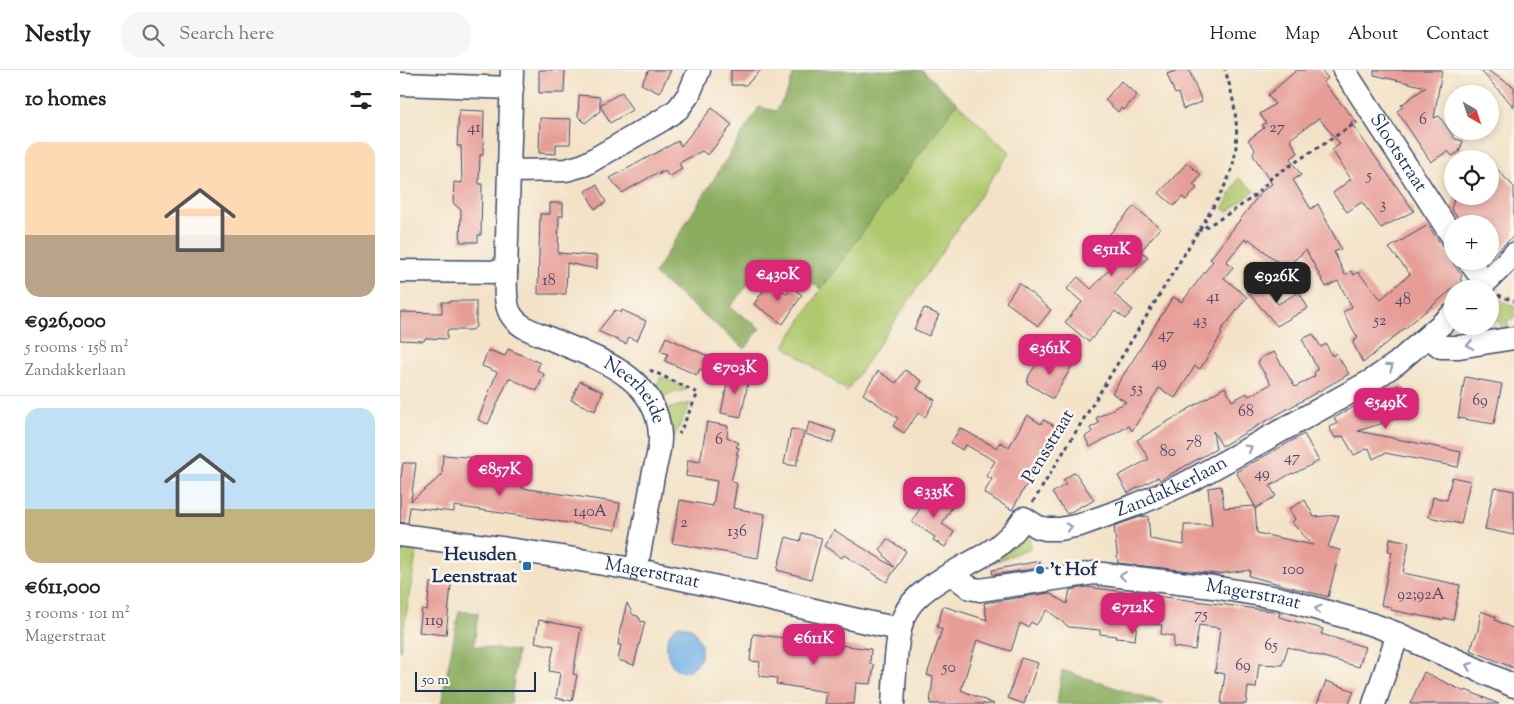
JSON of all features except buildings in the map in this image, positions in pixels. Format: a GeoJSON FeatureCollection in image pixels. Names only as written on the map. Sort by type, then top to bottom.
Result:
{"type":"FeatureCollection","features":[{"type":"Feature","properties":{"kind":"street"},"geometry":{"type":"LineString","coordinates":[[510,171],[566,170],[584,165],[678,109],[689,94],[699,70]]}},
{"type":"Feature","properties":{"kind":"street","name":"Slootstraat"},"geometry":{"type":"LineString","coordinates":[[1354,75],[1372,112],[1444,224]]}},
{"type":"Feature","properties":{"kind":"street","name":"Neerheide"},"geometry":{"type":"LineString","coordinates":[[400,84],[512,79],[506,302],[509,312],[516,322],[533,332],[625,374],[636,382],[654,407],[660,437],[636,570]]}},
{"type":"Feature","properties":{"kind":"street"},"geometry":{"type":"LineString","coordinates":[[1488,280],[1514,254]]}},
{"type":"Feature","properties":{"kind":"street"},"geometry":{"type":"LineString","coordinates":[[400,271],[506,272]]}},
{"type":"Feature","properties":{"kind":"street","name":"Zandakkerlaan"},"geometry":{"type":"LineString","coordinates":[[1024,518],[1046,530],[1060,530],[1080,525],[1164,493],[1371,381],[1397,363],[1444,322]]}},
{"type":"Feature","properties":{"kind":"street"},"geometry":{"type":"LineString","coordinates":[[1428,337],[1441,347],[1458,347],[1514,338]]}},
{"type":"Feature","properties":{"kind":"street"},"geometry":{"type":"LineString","coordinates":[[893,704],[900,628],[910,604],[923,591],[998,546],[1011,535],[1024,518]]}},
{"type":"Feature","properties":{"kind":"street","name":"Magerstraat"},"geometry":{"type":"LineString","coordinates":[[400,535],[519,550],[636,570],[900,628]]}},
{"type":"Feature","properties":{"kind":"street","name":"Magerstraat"},"geometry":{"type":"LineString","coordinates":[[952,574],[970,588],[980,590],[1094,574],[1213,587],[1279,598],[1374,625],[1514,686]]}},
{"type":"Feature","properties":{"kind":"street"},"geometry":{"type":"LineString","coordinates":[[1374,704],[1398,634]]}},
{"type":"Feature","properties":{"kind":"path","name":"Pensstraat"},"geometry":{"type":"LineString","coordinates":[[1024,518],[1218,199],[1230,174],[1236,152],[1236,108],[1225,70]]}},
{"type":"Feature","properties":{"kind":"path"},"geometry":{"type":"LineString","coordinates":[[1197,231],[1228,215],[1266,185],[1271,178],[1372,112]]}},
{"type":"Feature","properties":{"kind":"green space"},"geometry":{"type":"Polygon","coordinates":[[[795,70],[922,70],[957,103],[821,289],[771,256],[730,307],[760,328],[745,349],[654,274],[759,107],[776,111],[787,93],[795,70]]]}},
{"type":"Feature","properties":{"kind":"green space"},"geometry":{"type":"Polygon","coordinates":[[[957,103],[1010,152],[847,391],[784,346],[821,289],[957,103]]]}},
{"type":"Feature","properties":{"kind":"green space"},"geometry":{"type":"Polygon","coordinates":[[[1239,178],[1254,191],[1227,211],[1224,209],[1224,206],[1239,178]]]}},
{"type":"Feature","properties":{"kind":"green space"},"geometry":{"type":"Polygon","coordinates":[[[1499,300],[1514,306],[1514,319],[1507,320],[1509,332],[1502,333],[1499,300]]]}},
{"type":"Feature","properties":{"kind":"green space"},"geometry":{"type":"Polygon","coordinates":[[[661,377],[688,389],[658,398],[654,391],[661,377]]]}},
{"type":"Feature","properties":{"kind":"green space"},"geometry":{"type":"Polygon","coordinates":[[[689,403],[674,437],[667,436],[664,410],[689,403]]]}},
{"type":"Feature","properties":{"kind":"green space"},"geometry":{"type":"Polygon","coordinates":[[[1024,536],[1030,536],[1030,548],[992,563],[1024,536]]]}},
{"type":"Feature","properties":{"kind":"green space"},"geometry":{"type":"Polygon","coordinates":[[[400,548],[417,549],[400,651],[400,548]]]}},
{"type":"Feature","properties":{"kind":"green space"},"geometry":{"type":"Polygon","coordinates":[[[459,611],[478,613],[474,646],[517,651],[511,704],[441,704],[459,611]]]}},
{"type":"Feature","properties":{"kind":"green space"},"geometry":{"type":"Polygon","coordinates":[[[1062,670],[1164,704],[1057,704],[1062,670]]]}},
{"type":"Feature","properties":{"kind":"water"},"geometry":{"type":"Polygon","coordinates":[[[680,625],[693,629],[701,644],[701,658],[691,669],[683,672],[675,668],[670,661],[667,651],[667,640],[672,631],[680,625]]]}},
{"type":"Feature","properties":{"kind":"place","name":"Heusden Leenstraat"},"geometry":{"type":"Point","coordinates":[527,566]}},
{"type":"Feature","properties":{"kind":"place","name":"'t Hof"},"geometry":{"type":"Point","coordinates":[1040,570]}}]}
